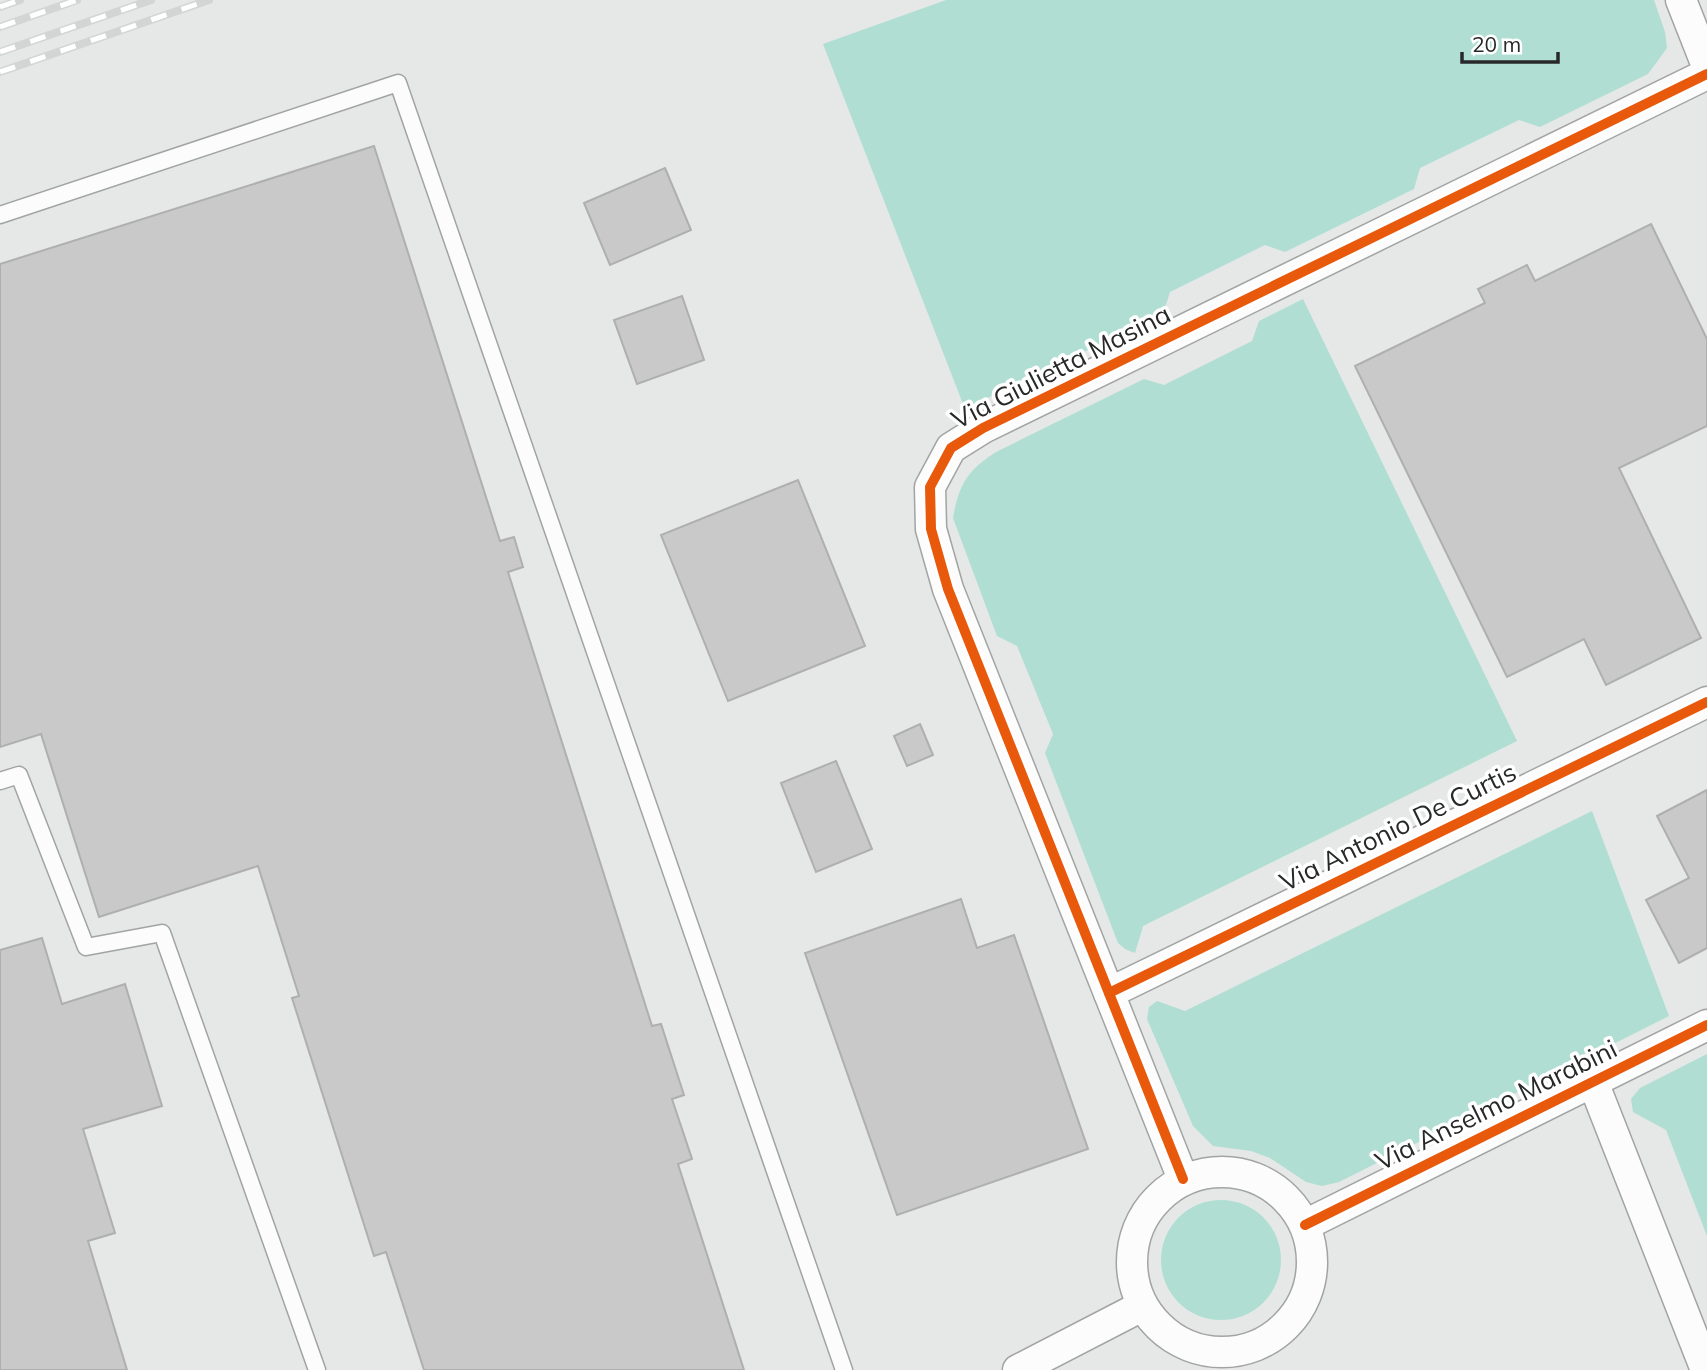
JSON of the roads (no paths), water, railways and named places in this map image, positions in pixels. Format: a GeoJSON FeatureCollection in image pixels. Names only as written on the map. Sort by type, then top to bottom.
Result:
{"type":"FeatureCollection","features":[{"type":"Feature","properties":{"kind":"street"},"geometry":{"type":"LineString","coordinates":[[1681,0],[1707,66]]}},
{"type":"Feature","properties":{"kind":"street","name":"Via Giulietta Masina"},"geometry":{"type":"LineString","coordinates":[[1183,1180],[948,589],[932,529],[930,486],[951,448],[983,428],[1707,74]]}},
{"type":"Feature","properties":{"kind":"street","name":"Via Antonio De Curtis"},"geometry":{"type":"LineString","coordinates":[[1109,993],[1707,702]]}},
{"type":"Feature","properties":{"kind":"street","name":"Via Anselmo Marabini"},"geometry":{"type":"LineString","coordinates":[[1305,1225],[1707,1025]]}},
{"type":"Feature","properties":{"kind":"street"},"geometry":{"type":"LineString","coordinates":[[1593,1082],[1706,1370]]}},
{"type":"Feature","properties":{"kind":"street"},"geometry":{"type":"LineString","coordinates":[[1212,1172],[1247,1175],[1270,1185],[1291,1204],[1305,1225],[1313,1258],[1309,1288],[1296,1316],[1254,1360],[1198,1350],[1166,1335],[1142,1306],[1132,1283],[1131,1250],[1140,1222],[1159,1196],[1183,1180],[1212,1172]]}},
{"type":"Feature","properties":{"kind":"street"},"geometry":{"type":"LineString","coordinates":[[1018,1370],[1142,1306]]}},
{"type":"Feature","properties":{"kind":"lane"},"geometry":{"type":"LineString","coordinates":[[0,215],[398,83],[844,1370]]}},
{"type":"Feature","properties":{"kind":"lane"},"geometry":{"type":"LineString","coordinates":[[0,781],[19,775],[86,947],[162,933],[317,1370]]}},
{"type":"Feature","properties":{"kind":"railway"},"geometry":{"type":"LineString","coordinates":[[0,7],[20,0]]}},
{"type":"Feature","properties":{"kind":"railway"},"geometry":{"type":"LineString","coordinates":[[0,27],[77,0]]}},
{"type":"Feature","properties":{"kind":"railway"},"geometry":{"type":"LineString","coordinates":[[0,52],[151,0]]}},
{"type":"Feature","properties":{"kind":"railway"},"geometry":{"type":"LineString","coordinates":[[0,72],[209,0]]}}]}
